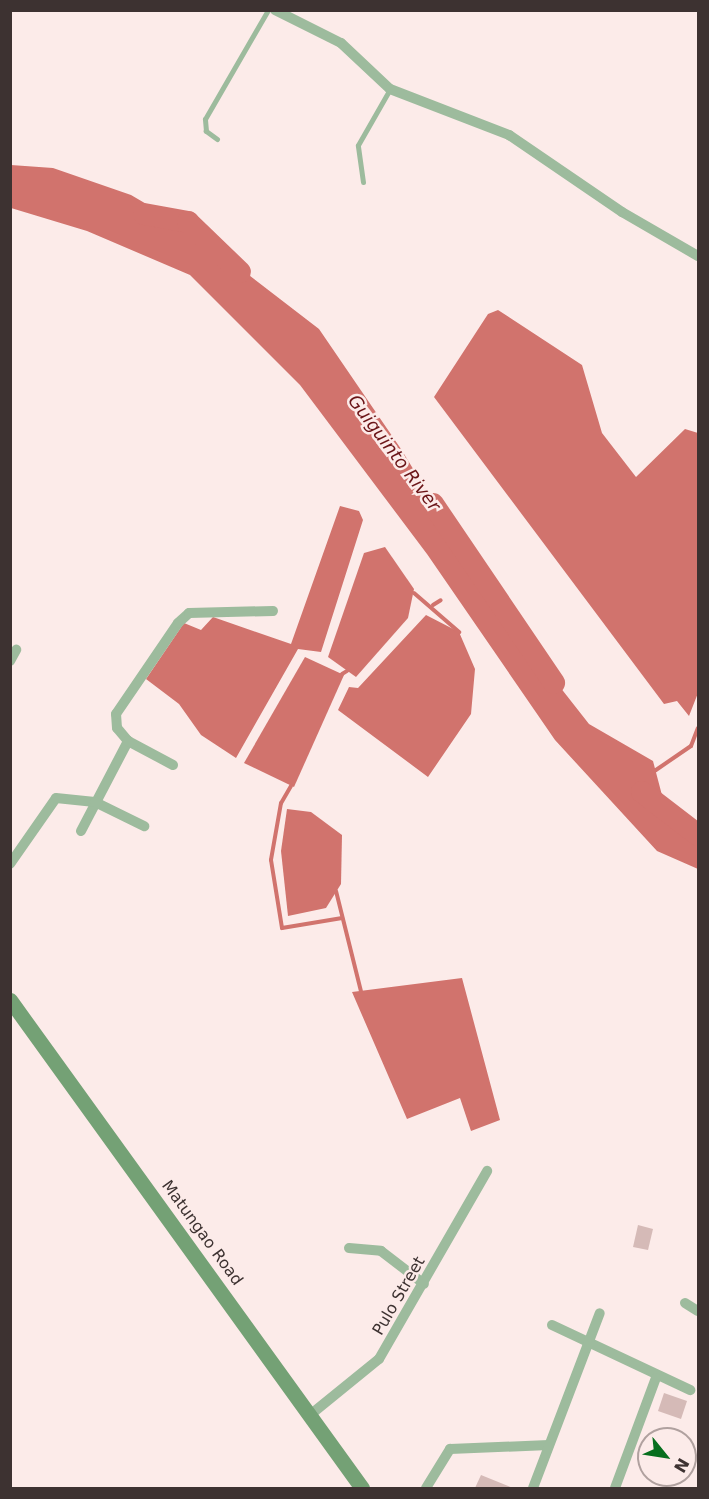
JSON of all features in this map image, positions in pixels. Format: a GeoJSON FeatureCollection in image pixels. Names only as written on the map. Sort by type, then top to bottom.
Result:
{"type":"FeatureCollection","features":[{"type":"Feature","properties":{"kind":"main road","name":"Matungao Road"},"geometry":{"type":"LineString","coordinates":[[10,1000],[362,1488]]}},
{"type":"Feature","properties":{"kind":"street"},"geometry":{"type":"LineString","coordinates":[[275,10],[341,43],[390,89],[509,135],[622,213],[699,256]]}},
{"type":"Feature","properties":{"kind":"street"},"geometry":{"type":"LineString","coordinates":[[173,765],[129,741],[117,728],[116,714],[178,623],[189,613],[273,611]]}},
{"type":"Feature","properties":{"kind":"street"},"geometry":{"type":"LineString","coordinates":[[10,661],[16,650]]}},
{"type":"Feature","properties":{"kind":"street"},"geometry":{"type":"LineString","coordinates":[[81,831],[129,741]]}},
{"type":"Feature","properties":{"kind":"street"},"geometry":{"type":"LineString","coordinates":[[10,864],[56,798],[95,802],[144,826]]}},
{"type":"Feature","properties":{"kind":"street","name":"Pulo Street"},"geometry":{"type":"LineString","coordinates":[[310,1415],[379,1359],[487,1171]]}},
{"type":"Feature","properties":{"kind":"street"},"geometry":{"type":"LineString","coordinates":[[349,1248],[381,1251],[424,1284]]}},
{"type":"Feature","properties":{"kind":"street"},"geometry":{"type":"LineString","coordinates":[[685,1304],[699,1311]]}},
{"type":"Feature","properties":{"kind":"street"},"geometry":{"type":"LineString","coordinates":[[533,1488],[585,1344],[600,1313]]}},
{"type":"Feature","properties":{"kind":"street"},"geometry":{"type":"LineString","coordinates":[[552,1325],[585,1344],[656,1378],[690,1390]]}},
{"type":"Feature","properties":{"kind":"street"},"geometry":{"type":"LineString","coordinates":[[615,1488],[656,1378]]}},
{"type":"Feature","properties":{"kind":"street"},"geometry":{"type":"LineString","coordinates":[[426,1488],[450,1449],[549,1445]]}},
{"type":"Feature","properties":{"kind":"lane"},"geometry":{"type":"LineString","coordinates":[[217,139],[206,131],[205,119],[268,10]]}},
{"type":"Feature","properties":{"kind":"lane"},"geometry":{"type":"LineString","coordinates":[[363,182],[358,145],[390,89]]}},
{"type":"Feature","properties":{"kind":"water"},"geometry":{"type":"Polygon","coordinates":[[[11,165],[53,168],[131,195],[189,229],[319,329],[401,449],[498,608],[589,724],[653,761],[668,818],[698,833],[698,869],[657,851],[555,740],[427,554],[300,385],[190,275],[87,231],[11,208],[11,165]]]}},
{"type":"Feature","properties":{"kind":"water"},"geometry":{"type":"Polygon","coordinates":[[[498,310],[582,365],[602,433],[636,477],[685,429],[698,433],[698,693],[689,716],[677,701],[664,704],[434,397],[488,314],[498,310]]]}},
{"type":"Feature","properties":{"kind":"water"},"geometry":{"type":"Polygon","coordinates":[[[340,506],[359,511],[363,520],[321,652],[298,649],[236,758],[201,735],[179,704],[146,679],[184,623],[201,630],[213,617],[291,644],[340,506]]]}},
{"type":"Feature","properties":{"kind":"water"},"geometry":{"type":"Polygon","coordinates":[[[385,547],[414,589],[408,618],[356,677],[328,657],[364,553],[385,547]]]}},
{"type":"Feature","properties":{"kind":"water"},"geometry":{"type":"Polygon","coordinates":[[[426,615],[459,632],[475,669],[471,714],[428,777],[338,710],[349,687],[358,688],[426,615]]]}},
{"type":"Feature","properties":{"kind":"water"},"geometry":{"type":"Polygon","coordinates":[[[305,657],[344,675],[294,787],[244,763],[305,657]]]}},
{"type":"Feature","properties":{"kind":"water"},"geometry":{"type":"Polygon","coordinates":[[[287,809],[311,812],[342,835],[341,884],[326,908],[288,916],[281,851],[287,809]]]}},
{"type":"Feature","properties":{"kind":"water"},"geometry":{"type":"Polygon","coordinates":[[[462,978],[500,1120],[471,1131],[460,1098],[407,1119],[352,992],[462,978]]]}},
{"type":"Feature","properties":{"kind":"building"},"geometry":{"type":"Polygon","coordinates":[[[638,1225],[653,1229],[648,1250],[633,1247],[638,1225]]]}},
{"type":"Feature","properties":{"kind":"building"},"geometry":{"type":"Polygon","coordinates":[[[664,1393],[687,1401],[681,1419],[658,1411],[664,1393]]]}},
{"type":"Feature","properties":{"kind":"building"},"geometry":{"type":"Polygon","coordinates":[[[481,1475],[513,1488],[475,1488],[481,1475]]]}},
{"type":"Feature","properties":{"kind":"waterway","name":"Guiguinto River"},"geometry":{"type":"LineString","coordinates":[[144,214],[188,222],[240,272]]}},
{"type":"Feature","properties":{"kind":"waterway","name":"Guiguinto River"},"geometry":{"type":"LineString","coordinates":[[433,504],[554,683]]}},
{"type":"Feature","properties":{"kind":"waterway"},"geometry":{"type":"LineString","coordinates":[[414,593],[459,632]]}},
{"type":"Feature","properties":{"kind":"waterway"},"geometry":{"type":"LineString","coordinates":[[433,605],[441,600]]}},
{"type":"Feature","properties":{"kind":"waterway"},"geometry":{"type":"LineString","coordinates":[[342,674],[347,671]]}},
{"type":"Feature","properties":{"kind":"waterway"},"geometry":{"type":"LineString","coordinates":[[653,772],[691,746],[698,728]]}},
{"type":"Feature","properties":{"kind":"waterway"},"geometry":{"type":"LineString","coordinates":[[291,786],[281,803],[271,860],[282,928],[342,918]]}},
{"type":"Feature","properties":{"kind":"waterway","name":"Guiguinto River"},"geometry":{"type":"LineString","coordinates":[[642,792],[698,835]]}},
{"type":"Feature","properties":{"kind":"waterway"},"geometry":{"type":"LineString","coordinates":[[336,891],[361,991]]}}]}
